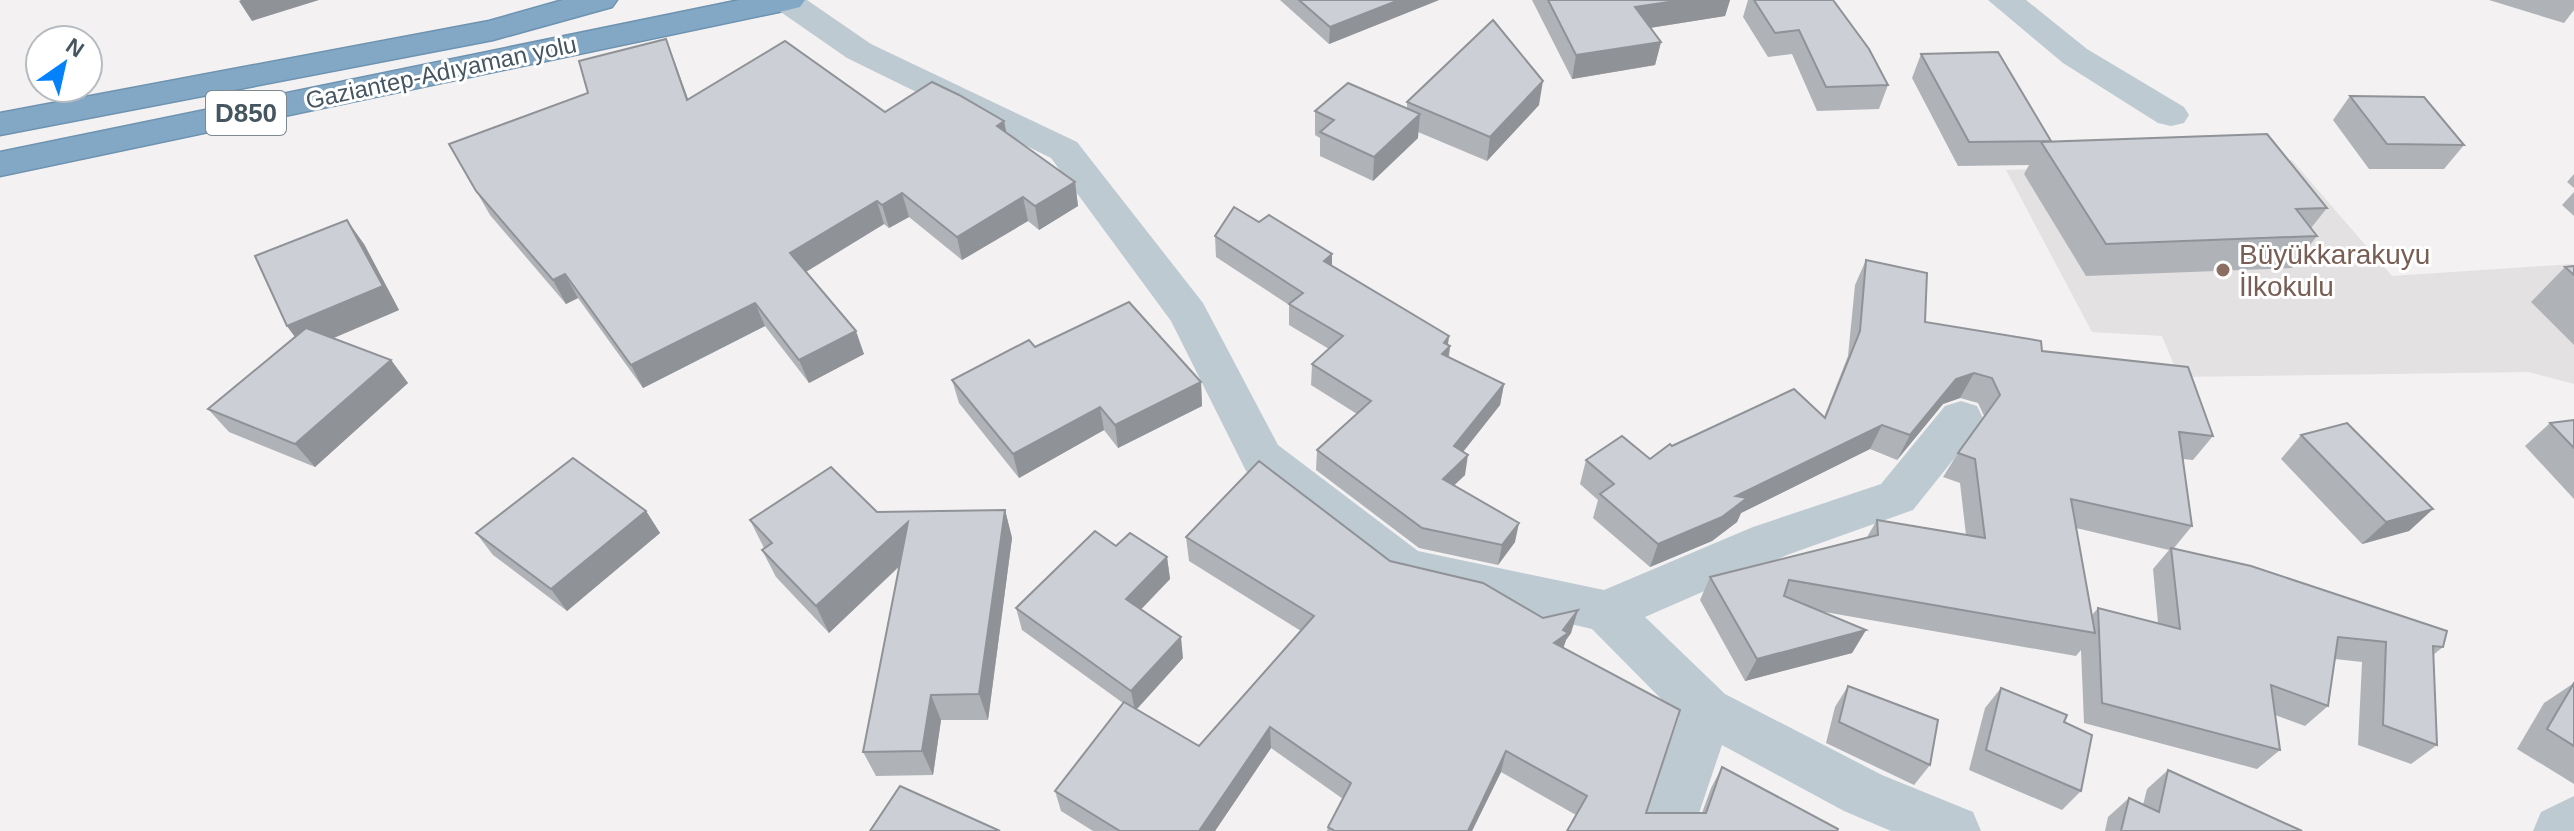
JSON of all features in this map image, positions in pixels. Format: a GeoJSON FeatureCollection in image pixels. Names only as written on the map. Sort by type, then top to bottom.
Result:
{"type":"FeatureCollection","features":[{"type":"Feature","properties":{"kind":"highway","name":"Gaziantep-Adıyaman yolu"},"geometry":{"type":"LineString","coordinates":[[0,124],[493,30],[600,0]]}},
{"type":"Feature","properties":{"kind":"highway","name":"Gaziantep-Adıyaman yolu"},"geometry":{"type":"LineString","coordinates":[[0,164],[788,0]]}},
{"type":"Feature","properties":{"kind":"street"},"geometry":{"type":"LineString","coordinates":[[788,0],[859,51],[1064,150],[1188,314],[1262,458],[1405,568],[1606,611],[1707,711],[1863,793],[1954,831]]}},
{"type":"Feature","properties":{"kind":"street"},"geometry":{"type":"LineString","coordinates":[[2005,0],[2075,56],[2171,115]]}},
{"type":"Feature","properties":{"kind":"street"},"geometry":{"type":"LineString","coordinates":[[1606,611],[1770,541],[1897,497],[1961,418]]}},
{"type":"Feature","properties":{"kind":"street"},"geometry":{"type":"LineString","coordinates":[[1666,831],[1707,711]]}},
{"type":"Feature","properties":{"kind":"street"},"geometry":{"type":"LineString","coordinates":[[2560,831],[2574,822]]}},
{"type":"Feature","properties":{"kind":"shaded area","name":"Büyükkarakuyu İlkokulu"},"geometry":{"type":"Polygon","coordinates":[[[2292,160],[2392,276],[2574,264],[2574,384],[2529,372],[2179,377],[2162,336],[2092,332],[2006,170],[2292,160]]]}},
{"type":"Feature","properties":{"kind":"building"},"geometry":{"type":"Polygon","coordinates":[[[1299,0],[1399,0],[1330,27],[1299,0]]]}},
{"type":"Feature","properties":{"kind":"building"},"geometry":{"type":"Polygon","coordinates":[[[1548,0],[1682,0],[1635,7],[1661,42],[1576,55],[1548,0]]]}},
{"type":"Feature","properties":{"kind":"building"},"geometry":{"type":"Polygon","coordinates":[[[1754,0],[1833,0],[1869,49],[1888,85],[1826,87],[1799,30],[1775,33],[1754,0]]]}},
{"type":"Feature","properties":{"kind":"building"},"geometry":{"type":"Polygon","coordinates":[[[1493,20],[1543,81],[1490,137],[1407,102],[1493,20]]]}},
{"type":"Feature","properties":{"kind":"building"},"geometry":{"type":"Polygon","coordinates":[[[666,39],[687,100],[785,41],[885,112],[932,82],[959,95],[1004,121],[997,126],[1075,182],[1035,206],[1023,197],[957,237],[902,193],[882,205],[877,201],[790,253],[856,331],[799,360],[755,303],[631,365],[565,274],[553,280],[476,191],[449,144],[588,93],[579,61],[666,39]]]}},
{"type":"Feature","properties":{"kind":"building"},"geometry":{"type":"Polygon","coordinates":[[[1998,52],[2051,141],[1969,142],[1921,54],[1998,52]]]}},
{"type":"Feature","properties":{"kind":"building"},"geometry":{"type":"Polygon","coordinates":[[[1348,83],[1420,114],[1374,157],[1320,132],[1334,120],[1315,111],[1348,83]]]}},
{"type":"Feature","properties":{"kind":"building"},"geometry":{"type":"Polygon","coordinates":[[[2350,96],[2424,97],[2464,145],[2387,144],[2350,96]]]}},
{"type":"Feature","properties":{"kind":"building"},"geometry":{"type":"Polygon","coordinates":[[[2267,134],[2327,208],[2296,209],[2317,236],[2106,244],[2041,142],[2267,134]]]}},
{"type":"Feature","properties":{"kind":"building"},"geometry":{"type":"Polygon","coordinates":[[[1234,207],[1259,222],[1269,215],[1332,254],[1324,261],[1449,336],[1444,343],[1450,346],[1442,354],[1504,384],[1454,446],[1468,455],[1443,479],[1519,523],[1502,545],[1422,528],[1317,450],[1371,401],[1312,364],[1343,336],[1289,304],[1303,293],[1215,236],[1234,207]]]}},
{"type":"Feature","properties":{"kind":"building"},"geometry":{"type":"Polygon","coordinates":[[[347,220],[383,286],[287,326],[255,256],[347,220]]]}},
{"type":"Feature","properties":{"kind":"building"},"geometry":{"type":"Polygon","coordinates":[[[1866,260],[1927,273],[1925,322],[2041,341],[2042,351],[2188,367],[2213,436],[2179,432],[2192,526],[2071,499],[2095,633],[1789,580],[1784,596],[1866,630],[1757,659],[1710,577],[1878,535],[1877,520],[1985,538],[1975,459],[1958,453],[2000,395],[1992,378],[1974,373],[1956,379],[1910,435],[1882,425],[1736,496],[1747,498],[1722,517],[1658,544],[1600,494],[1614,484],[1586,460],[1622,436],[1650,459],[1670,444],[1672,446],[1794,389],[1825,418],[1860,331],[1866,260]]]}},
{"type":"Feature","properties":{"kind":"building"},"geometry":{"type":"Polygon","coordinates":[[[2574,266],[2574,275],[2565,267],[2574,266]]]}},
{"type":"Feature","properties":{"kind":"building"},"geometry":{"type":"Polygon","coordinates":[[[1129,302],[1201,382],[1115,425],[1100,407],[1013,454],[952,380],[1029,340],[1035,347],[1129,302]]]}},
{"type":"Feature","properties":{"kind":"building"},"geometry":{"type":"Polygon","coordinates":[[[306,328],[391,360],[295,444],[208,409],[306,328]]]}},
{"type":"Feature","properties":{"kind":"building"},"geometry":{"type":"Polygon","coordinates":[[[2574,420],[2574,448],[2550,423],[2574,420]]]}},
{"type":"Feature","properties":{"kind":"building"},"geometry":{"type":"Polygon","coordinates":[[[2347,423],[2433,509],[2386,522],[2301,435],[2347,423]]]}},
{"type":"Feature","properties":{"kind":"building"},"geometry":{"type":"Polygon","coordinates":[[[573,458],[646,511],[551,589],[476,533],[573,458]]]}},
{"type":"Feature","properties":{"kind":"building"},"geometry":{"type":"Polygon","coordinates":[[[1259,461],[1390,561],[1483,583],[1543,618],[1578,610],[1563,630],[1568,633],[1554,643],[1680,710],[1646,813],[1706,813],[1722,767],[1837,831],[1567,831],[1587,796],[1506,751],[1468,831],[1335,831],[1328,827],[1351,783],[1270,727],[1199,831],[1120,831],[1055,791],[1124,702],[1199,746],[1314,616],[1186,537],[1259,461]]]}},
{"type":"Feature","properties":{"kind":"building"},"geometry":{"type":"Polygon","coordinates":[[[831,467],[877,512],[1005,510],[979,694],[931,695],[922,751],[863,752],[908,522],[816,606],[762,550],[772,543],[750,520],[831,467]]]}},
{"type":"Feature","properties":{"kind":"building"},"geometry":{"type":"Polygon","coordinates":[[[1095,531],[1116,546],[1130,533],[1167,557],[1126,599],[1181,637],[1131,691],[1016,608],[1095,531]]]}},
{"type":"Feature","properties":{"kind":"building"},"geometry":{"type":"Polygon","coordinates":[[[2171,548],[2251,566],[2447,631],[2443,647],[2433,646],[2437,745],[2383,725],[2386,642],[2338,637],[2328,706],[2271,685],[2280,750],[2102,703],[2098,608],[2180,629],[2171,548]]]}},
{"type":"Feature","properties":{"kind":"building"},"geometry":{"type":"Polygon","coordinates":[[[2574,683],[2574,746],[2547,729],[2574,683]]]}},
{"type":"Feature","properties":{"kind":"building"},"geometry":{"type":"Polygon","coordinates":[[[1848,686],[1938,720],[1930,765],[1839,722],[1848,686]]]}},
{"type":"Feature","properties":{"kind":"building"},"geometry":{"type":"Polygon","coordinates":[[[2001,688],[2067,715],[2064,722],[2092,735],[2081,791],[1986,750],[2001,688]]]}},
{"type":"Feature","properties":{"kind":"building"},"geometry":{"type":"Polygon","coordinates":[[[2168,770],[2302,831],[2121,831],[2129,798],[2159,812],[2168,770]]]}},
{"type":"Feature","properties":{"kind":"building"},"geometry":{"type":"Polygon","coordinates":[[[900,786],[1000,831],[870,831],[900,786]]]}},
{"type":"Feature","properties":{"kind":"place","name":"Büyükkarakuyu İlkokulu"},"geometry":{"type":"Point","coordinates":[2223,270]}}]}
